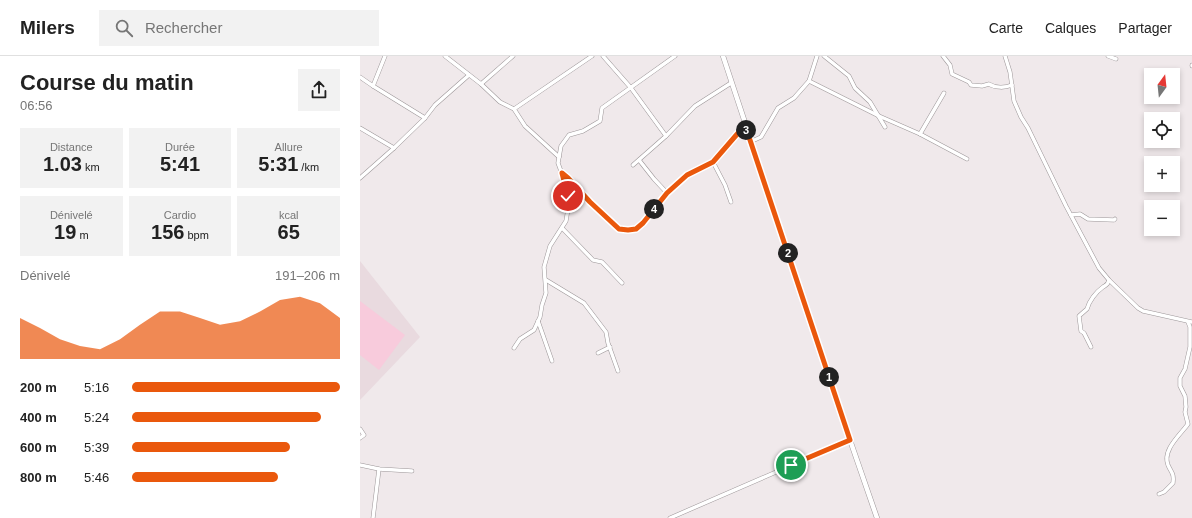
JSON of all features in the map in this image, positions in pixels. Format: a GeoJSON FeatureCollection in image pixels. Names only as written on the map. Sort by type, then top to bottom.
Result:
{"type":"FeatureCollection","features":[{"type":"Feature","properties":{"kind":"street"},"geometry":{"type":"LineString","coordinates":[[373,86],[385,56]]}},
{"type":"Feature","properties":{"kind":"street"},"geometry":{"type":"LineString","coordinates":[[445,56],[481,84],[500,102],[514,109],[525,126],[559,157]]}},
{"type":"Feature","properties":{"kind":"street"},"geometry":{"type":"LineString","coordinates":[[481,84],[513,56]]}},
{"type":"Feature","properties":{"kind":"street"},"geometry":{"type":"LineString","coordinates":[[514,109],[592,56]]}},
{"type":"Feature","properties":{"kind":"street"},"geometry":{"type":"LineString","coordinates":[[602,56],[631,88],[666,136]]}},
{"type":"Feature","properties":{"kind":"street"},"geometry":{"type":"LineString","coordinates":[[514,348],[520,339],[534,330],[538,321],[546,293],[544,267],[550,246],[566,221],[569,204],[565,182],[558,163],[562,146],[569,135],[583,131],[600,121],[602,108],[675,56]]}},
{"type":"Feature","properties":{"kind":"street"},"geometry":{"type":"LineString","coordinates":[[722,56],[877,518]]}},
{"type":"Feature","properties":{"kind":"street"},"geometry":{"type":"LineString","coordinates":[[750,142],[761,137],[778,108],[794,98],[809,81],[817,56]]}},
{"type":"Feature","properties":{"kind":"street"},"geometry":{"type":"LineString","coordinates":[[824,56],[848,76],[856,88],[870,102],[885,127]]}},
{"type":"Feature","properties":{"kind":"street"},"geometry":{"type":"LineString","coordinates":[[944,56],[950,65],[952,74],[969,82],[971,85],[982,86],[989,84],[993,87],[997,87],[1012,85]]}},
{"type":"Feature","properties":{"kind":"street"},"geometry":{"type":"LineString","coordinates":[[1005,56],[1010,72],[1014,100],[1019,112],[1099,268],[1109,280],[1143,311],[1190,322],[1191,342],[1185,369],[1180,378],[1180,386],[1185,396],[1185,412],[1188,424],[1171,446],[1168,454],[1168,465],[1174,477],[1173,483],[1164,492],[1158,494]]}},
{"type":"Feature","properties":{"kind":"street"},"geometry":{"type":"LineString","coordinates":[[1108,56],[1116,59]]}},
{"type":"Feature","properties":{"kind":"street"},"geometry":{"type":"LineString","coordinates":[[360,178],[425,118],[435,105],[469,75]]}},
{"type":"Feature","properties":{"kind":"street"},"geometry":{"type":"LineString","coordinates":[[360,77],[425,118]]}},
{"type":"Feature","properties":{"kind":"street"},"geometry":{"type":"LineString","coordinates":[[809,81],[879,116],[920,134],[967,159]]}},
{"type":"Feature","properties":{"kind":"street"},"geometry":{"type":"LineString","coordinates":[[633,165],[666,136],[695,106],[731,83]]}},
{"type":"Feature","properties":{"kind":"street"},"geometry":{"type":"LineString","coordinates":[[920,134],[944,93]]}},
{"type":"Feature","properties":{"kind":"street"},"geometry":{"type":"LineString","coordinates":[[562,173],[619,229],[636,229],[643,223],[667,193],[687,175],[713,162],[745,125]]}},
{"type":"Feature","properties":{"kind":"street"},"geometry":{"type":"LineString","coordinates":[[360,128],[394,148]]}},
{"type":"Feature","properties":{"kind":"street"},"geometry":{"type":"LineString","coordinates":[[639,160],[667,193]]}},
{"type":"Feature","properties":{"kind":"street"},"geometry":{"type":"LineString","coordinates":[[713,162],[725,185],[731,202]]}},
{"type":"Feature","properties":{"kind":"street"},"geometry":{"type":"LineString","coordinates":[[1071,215],[1080,214],[1088,219],[1115,219]]}},
{"type":"Feature","properties":{"kind":"street"},"geometry":{"type":"LineString","coordinates":[[562,228],[593,260],[602,262],[622,283]]}},
{"type":"Feature","properties":{"kind":"street"},"geometry":{"type":"LineString","coordinates":[[546,280],[584,302],[606,332],[618,371]]}},
{"type":"Feature","properties":{"kind":"street"},"geometry":{"type":"LineString","coordinates":[[1091,347],[1084,333],[1081,331],[1078,316],[1087,309],[1091,300],[1103,287],[1108,284],[1109,280]]}},
{"type":"Feature","properties":{"kind":"street"},"geometry":{"type":"LineString","coordinates":[[538,321],[552,361]]}},
{"type":"Feature","properties":{"kind":"street"},"geometry":{"type":"LineString","coordinates":[[598,353],[610,347]]}},
{"type":"Feature","properties":{"kind":"street"},"geometry":{"type":"LineString","coordinates":[[360,429],[364,435],[360,438]]}},
{"type":"Feature","properties":{"kind":"street"},"geometry":{"type":"LineString","coordinates":[[670,518],[850,440]]}},
{"type":"Feature","properties":{"kind":"street"},"geometry":{"type":"LineString","coordinates":[[360,465],[379,469],[412,471]]}},
{"type":"Feature","properties":{"kind":"street"},"geometry":{"type":"LineString","coordinates":[[373,518],[379,469]]}},
{"type":"Feature","properties":{"kind":"shaded area"},"geometry":{"type":"Polygon","coordinates":[[[360,261],[420,337],[360,400],[360,261]]]}},
{"type":"Feature","properties":{"kind":"shaded area"},"geometry":{"type":"Polygon","coordinates":[[[360,301],[405,335],[379,370],[360,355],[360,301]]]}},
{"type":"Feature","properties":{"kind":"route"},"geometry":{"type":"LineString","coordinates":[[568,196],[562,173],[619,229],[636,229],[656,208],[667,193],[687,175],[698,171],[713,162],[745,125],[850,440],[791,465]]}}]}
